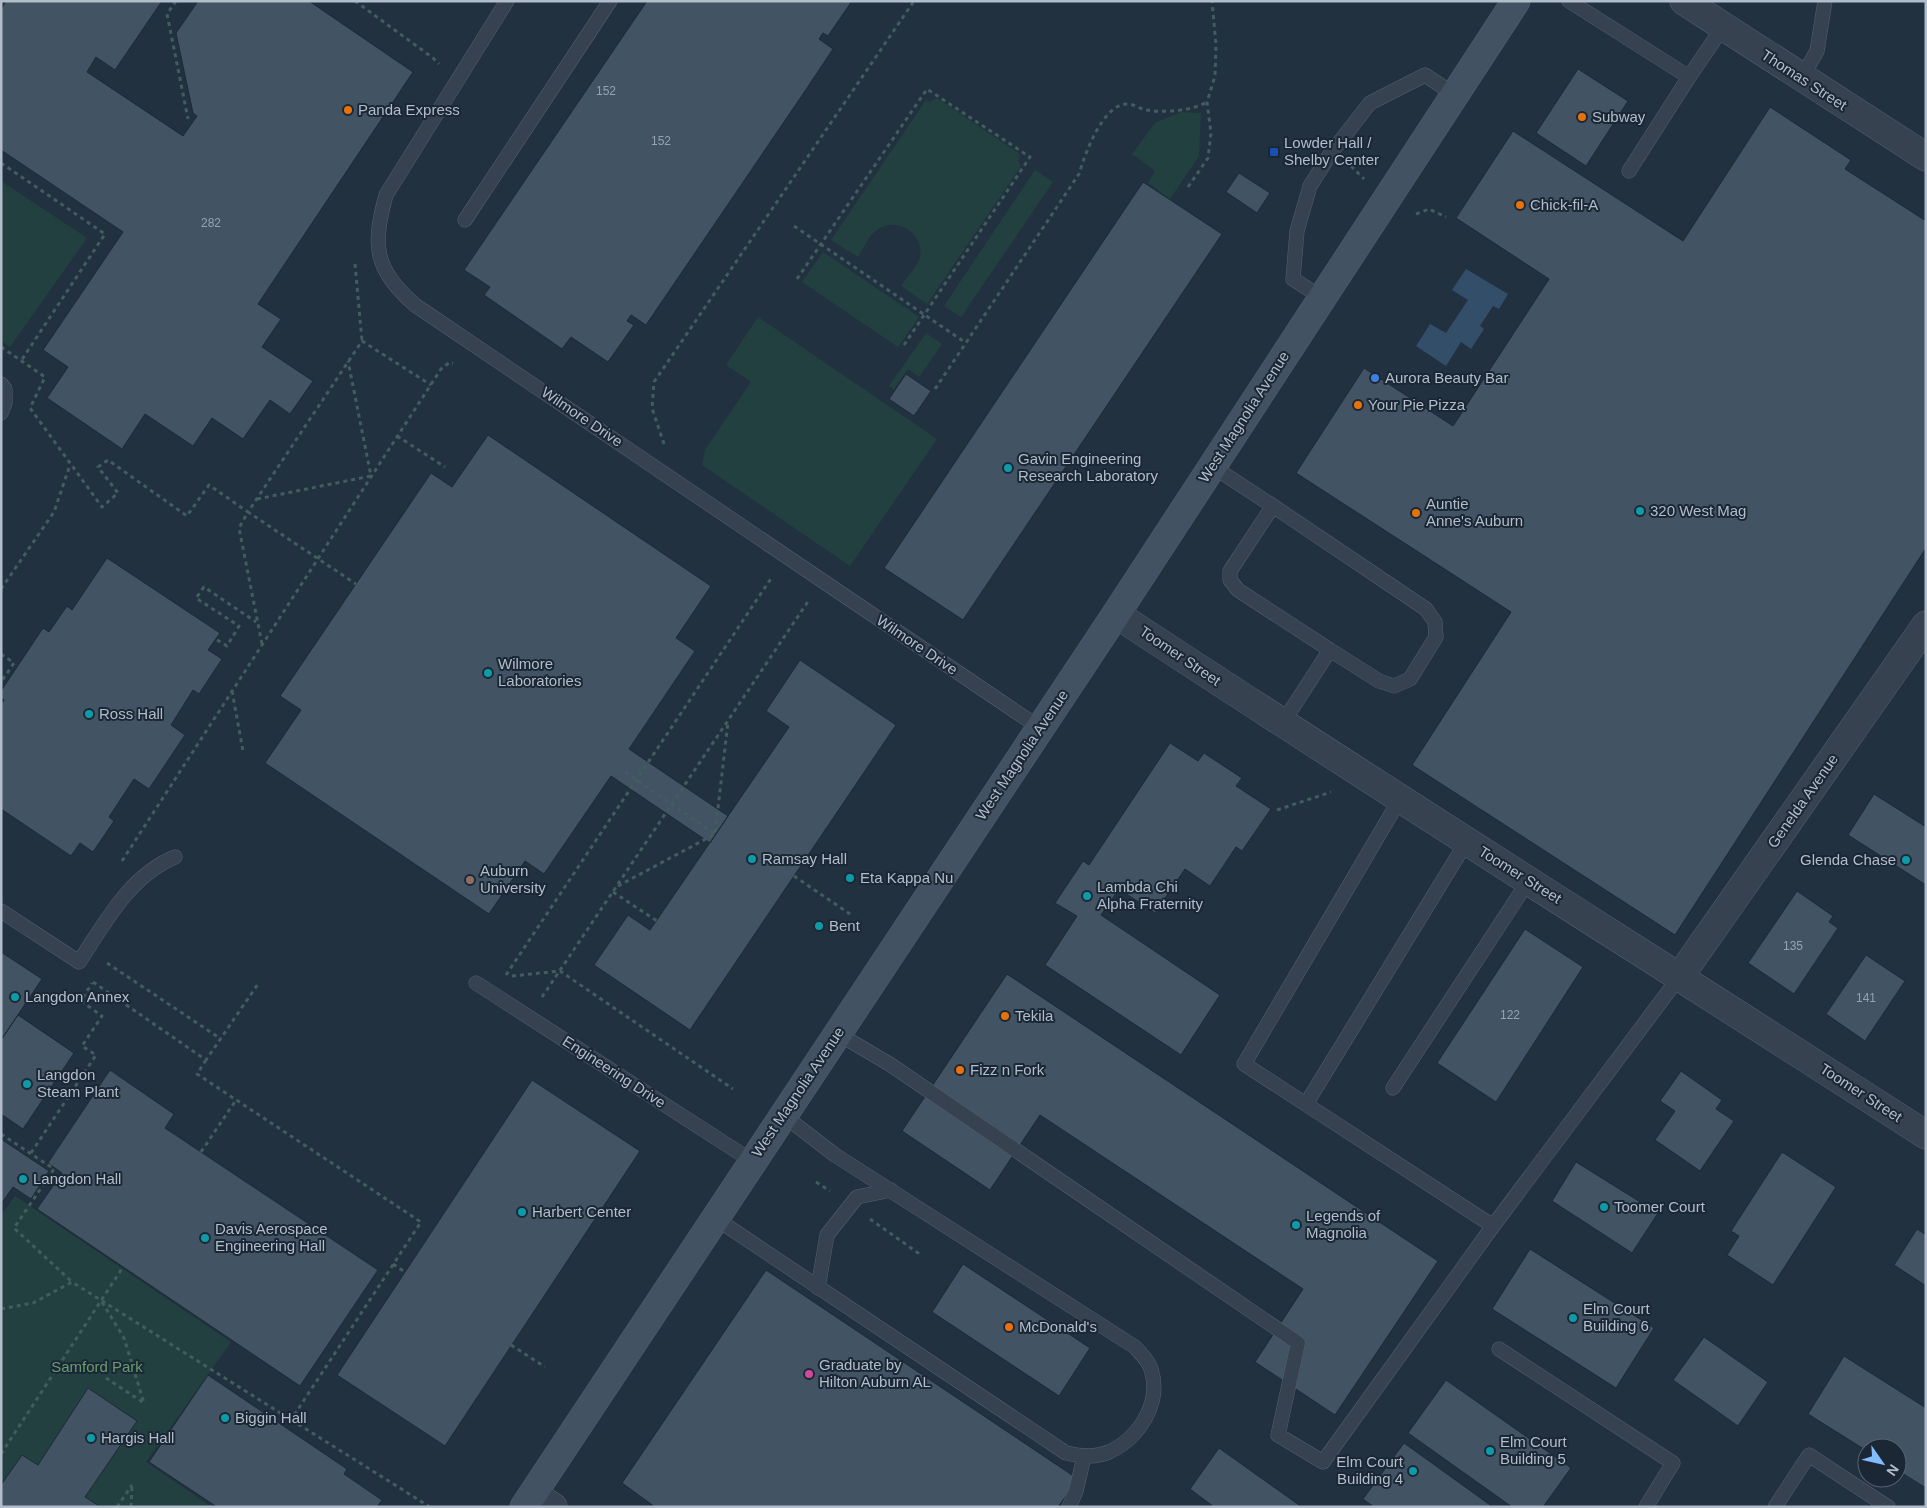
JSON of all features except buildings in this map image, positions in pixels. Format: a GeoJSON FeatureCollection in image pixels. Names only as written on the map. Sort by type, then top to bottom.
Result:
{"type":"FeatureCollection","features":[{"type":"Feature","properties":{"kind":"street","name":"West Magnolia Avenue"},"geometry":{"type":"LineString","coordinates":[[537,1502],[752,1161],[1116,614],[1516,1]]}},
{"type":"Feature","properties":{"kind":"street","name":"Thomas Street"},"geometry":{"type":"LineString","coordinates":[[1684,1],[1801,79],[1926,157]]}},
{"type":"Feature","properties":{"kind":"street","name":"Toomer Street"},"geometry":{"type":"LineString","coordinates":[[1116,614],[1282,724],[1680,976],[1926,1135]]}},
{"type":"Feature","properties":{"kind":"street","name":"Genelda Avenue"},"geometry":{"type":"LineString","coordinates":[[1680,976],[1926,625]]}},
{"type":"Feature","properties":{"kind":"lane","name":"Wilmore Drive"},"geometry":{"type":"LineString","coordinates":[[507,1],[386,195],[378,227],[379,259],[395,286],[415,305],[1040,728]]}},
{"type":"Feature","properties":{"kind":"lane"},"geometry":{"type":"LineString","coordinates":[[465,220],[610,1]]}},
{"type":"Feature","properties":{"kind":"lane"},"geometry":{"type":"LineString","coordinates":[[1569,1],[1689,77]]}},
{"type":"Feature","properties":{"kind":"lane"},"geometry":{"type":"LineString","coordinates":[[1801,79],[1817,51],[1825,1]]}},
{"type":"Feature","properties":{"kind":"lane"},"geometry":{"type":"LineString","coordinates":[[1629,171],[1723,27]]}},
{"type":"Feature","properties":{"kind":"lane"},"geometry":{"type":"LineString","coordinates":[[1322,298],[1293,279],[1297,231],[1310,186],[1331,153],[1370,103],[1425,74],[1455,94]]}},
{"type":"Feature","properties":{"kind":"lane"},"geometry":{"type":"LineString","coordinates":[[1,384],[5,389],[5,403],[1,412]]}},
{"type":"Feature","properties":{"kind":"lane"},"geometry":{"type":"LineString","coordinates":[[1212,466],[1273,506],[1426,609],[1435,622],[1436,637],[1410,679],[1394,686],[1379,681],[1238,590],[1230,580],[1230,571],[1273,506]]}},
{"type":"Feature","properties":{"kind":"lane"},"geometry":{"type":"LineString","coordinates":[[1282,724],[1330,650]]}},
{"type":"Feature","properties":{"kind":"lane"},"geometry":{"type":"LineString","coordinates":[[1400,799],[1244,1064],[1494,1226]]}},
{"type":"Feature","properties":{"kind":"lane"},"geometry":{"type":"LineString","coordinates":[[1306,1104],[1467,842]]}},
{"type":"Feature","properties":{"kind":"lane"},"geometry":{"type":"LineString","coordinates":[[1,911],[78,962],[124,895],[157,864],[175,857]]}},
{"type":"Feature","properties":{"kind":"lane"},"geometry":{"type":"LineString","coordinates":[[1393,1088],[1529,880]]}},
{"type":"Feature","properties":{"kind":"lane"},"geometry":{"type":"LineString","coordinates":[[837,1033],[891,1065],[1298,1343],[1278,1435],[1323,1462],[1494,1226],[1680,976]]}},
{"type":"Feature","properties":{"kind":"lane","name":"Engineering Drive"},"geometry":{"type":"LineString","coordinates":[[476,983],[752,1161]]}},
{"type":"Feature","properties":{"kind":"lane"},"geometry":{"type":"LineString","coordinates":[[715,1218],[1066,1453],[1084,1456],[1107,1453],[1127,1440],[1142,1425],[1151,1405],[1154,1383],[1151,1367],[1135,1347],[835,1155],[783,1115]]}},
{"type":"Feature","properties":{"kind":"lane"},"geometry":{"type":"LineString","coordinates":[[818,1288],[827,1235],[857,1197],[891,1190]]}},
{"type":"Feature","properties":{"kind":"lane"},"geometry":{"type":"LineString","coordinates":[[1499,1349],[1673,1463],[1646,1507]]}},
{"type":"Feature","properties":{"kind":"lane"},"geometry":{"type":"LineString","coordinates":[[1775,1507],[1808,1455],[1888,1507]]}},
{"type":"Feature","properties":{"kind":"lane"},"geometry":{"type":"LineString","coordinates":[[1069,1507],[1076,1491],[1084,1456]]}},
{"type":"Feature","properties":{"kind":"path"},"geometry":{"type":"LineString","coordinates":[[176,1],[167,14],[188,119]]}},
{"type":"Feature","properties":{"kind":"path"},"geometry":{"type":"LineString","coordinates":[[665,446],[652,408],[654,382],[914,1]]}},
{"type":"Feature","properties":{"kind":"path"},"geometry":{"type":"LineString","coordinates":[[1188,187],[1208,158],[1211,133],[1207,102],[1215,76],[1216,46],[1212,1]]}},
{"type":"Feature","properties":{"kind":"path"},"geometry":{"type":"LineString","coordinates":[[797,278],[927,89],[1030,157],[904,345]]}},
{"type":"Feature","properties":{"kind":"path"},"geometry":{"type":"LineString","coordinates":[[935,389],[1080,174],[1093,138],[1106,118],[1119,106],[1128,104],[1146,110],[1156,110],[1196,108],[1207,102]]}},
{"type":"Feature","properties":{"kind":"path"},"geometry":{"type":"LineString","coordinates":[[1,163],[105,234],[21,361]]}},
{"type":"Feature","properties":{"kind":"path"},"geometry":{"type":"LineString","coordinates":[[1348,164],[1366,181]]}},
{"type":"Feature","properties":{"kind":"path"},"geometry":{"type":"LineString","coordinates":[[1415,214],[1430,209],[1446,217]]}},
{"type":"Feature","properties":{"kind":"path"},"geometry":{"type":"LineString","coordinates":[[794,226],[966,344]]}},
{"type":"Feature","properties":{"kind":"path"},"geometry":{"type":"LineString","coordinates":[[262,644],[256,622],[239,528],[248,512],[362,341],[431,385]]}},
{"type":"Feature","properties":{"kind":"path"},"geometry":{"type":"LineString","coordinates":[[1,347],[44,376],[30,408],[102,507],[118,492],[98,467],[108,460],[187,516],[209,485],[316,559],[356,584]]}},
{"type":"Feature","properties":{"kind":"path"},"geometry":{"type":"LineString","coordinates":[[348,361],[370,476]]}},
{"type":"Feature","properties":{"kind":"path"},"geometry":{"type":"LineString","coordinates":[[118,866],[441,369],[450,362],[460,365]]}},
{"type":"Feature","properties":{"kind":"path"},"geometry":{"type":"LineString","coordinates":[[397,436],[445,467]]}},
{"type":"Feature","properties":{"kind":"path"},"geometry":{"type":"LineString","coordinates":[[1,589],[54,512],[70,465]]}},
{"type":"Feature","properties":{"kind":"path"},"geometry":{"type":"LineString","coordinates":[[257,499],[370,476]]}},
{"type":"Feature","properties":{"kind":"path"},"geometry":{"type":"LineString","coordinates":[[733,1089],[560,971],[504,977],[774,574]]}},
{"type":"Feature","properties":{"kind":"path"},"geometry":{"type":"LineString","coordinates":[[216,640],[226,646],[240,626],[196,598],[204,586],[256,622]]}},
{"type":"Feature","properties":{"kind":"path"},"geometry":{"type":"LineString","coordinates":[[540,1000],[809,599]]}},
{"type":"Feature","properties":{"kind":"path"},"geometry":{"type":"LineString","coordinates":[[1,654],[14,663],[1,682]]}},
{"type":"Feature","properties":{"kind":"path"},"geometry":{"type":"LineString","coordinates":[[232,690],[243,751]]}},
{"type":"Feature","properties":{"kind":"path"},"geometry":{"type":"LineString","coordinates":[[715,834],[728,721]]}},
{"type":"Feature","properties":{"kind":"path"},"geometry":{"type":"LineString","coordinates":[[625,772],[715,834]]}},
{"type":"Feature","properties":{"kind":"path"},"geometry":{"type":"LineString","coordinates":[[1277,810],[1332,792]]}},
{"type":"Feature","properties":{"kind":"path"},"geometry":{"type":"LineString","coordinates":[[617,887],[715,834]]}},
{"type":"Feature","properties":{"kind":"path"},"geometry":{"type":"LineString","coordinates":[[794,876],[850,914]]}},
{"type":"Feature","properties":{"kind":"path"},"geometry":{"type":"LineString","coordinates":[[613,892],[657,921]]}},
{"type":"Feature","properties":{"kind":"path"},"geometry":{"type":"LineString","coordinates":[[102,969],[106,962],[220,1039]]}},
{"type":"Feature","properties":{"kind":"path"},"geometry":{"type":"LineString","coordinates":[[31,1153],[96,1055],[82,1046],[102,1016],[81,1001],[97,976]]}},
{"type":"Feature","properties":{"kind":"path"},"geometry":{"type":"LineString","coordinates":[[93,982],[206,1060]]}},
{"type":"Feature","properties":{"kind":"path"},"geometry":{"type":"LineString","coordinates":[[258,984],[197,1074],[421,1222],[291,1420]]}},
{"type":"Feature","properties":{"kind":"path"},"geometry":{"type":"LineString","coordinates":[[201,1152],[236,1100]]}},
{"type":"Feature","properties":{"kind":"path"},"geometry":{"type":"LineString","coordinates":[[1,1134],[54,1169],[14,1228],[72,1282],[430,1507]]}},
{"type":"Feature","properties":{"kind":"path"},"geometry":{"type":"LineString","coordinates":[[393,1264],[405,1272]]}},
{"type":"Feature","properties":{"kind":"path"},"geometry":{"type":"LineString","coordinates":[[1,1454],[102,1302],[123,1267]]}},
{"type":"Feature","properties":{"kind":"path"},"geometry":{"type":"LineString","coordinates":[[1,1309],[33,1303],[72,1282]]}},
{"type":"Feature","properties":{"kind":"path"},"geometry":{"type":"LineString","coordinates":[[102,1302],[124,1338],[144,1403],[106,1378]]}},
{"type":"Feature","properties":{"kind":"path"},"geometry":{"type":"LineString","coordinates":[[512,1345],[545,1367]]}},
{"type":"Feature","properties":{"kind":"path"},"geometry":{"type":"LineString","coordinates":[[117,1507],[132,1485],[131,1507]]}},
{"type":"Feature","properties":{"kind":"green space"},"geometry":{"type":"Polygon","coordinates":[[[937,98],[1020,154],[1018,161],[1021,166],[927,304],[901,286],[919,260],[921,252],[916,238],[905,228],[890,225],[878,229],[865,244],[858,257],[831,240],[926,100],[930,102],[937,98]]]}},
{"type":"Feature","properties":{"kind":"green space"},"geometry":{"type":"Polygon","coordinates":[[[1181,112],[1201,113],[1199,156],[1170,199],[1148,183],[1155,171],[1132,154],[1155,123],[1181,112]]]}},
{"type":"Feature","properties":{"kind":"green space"},"geometry":{"type":"Polygon","coordinates":[[[1035,170],[1053,182],[961,317],[944,306],[1035,170]]]}},
{"type":"Feature","properties":{"kind":"green space"},"geometry":{"type":"Polygon","coordinates":[[[1,181],[87,238],[10,347],[1,341],[1,181]]]}},
{"type":"Feature","properties":{"kind":"green space"},"geometry":{"type":"Polygon","coordinates":[[[823,252],[919,317],[898,347],[802,282],[823,252]]]}},
{"type":"Feature","properties":{"kind":"green space"},"geometry":{"type":"Polygon","coordinates":[[[758,317],[937,439],[850,566],[702,465],[705,450],[751,382],[726,365],[758,317]]]}},
{"type":"Feature","properties":{"kind":"green space"},"geometry":{"type":"Polygon","coordinates":[[[926,333],[942,344],[919,377],[908,369],[894,389],[889,386],[926,333]]]}},
{"type":"Feature","properties":{"kind":"green space","name":"Samford Park"},"geometry":{"type":"Polygon","coordinates":[[[15,1196],[231,1342],[146,1462],[212,1507],[1,1507],[1,1215],[15,1196]]]}},
{"type":"Feature","properties":{"kind":"water"},"geometry":{"type":"Polygon","coordinates":[[[1466,269],[1508,294],[1499,309],[1493,306],[1480,326],[1484,329],[1471,349],[1461,342],[1446,366],[1416,346],[1430,324],[1446,333],[1468,300],[1452,290],[1466,269]]]}},
{"type":"Feature","properties":{"kind":"place","name":"Panda Express"},"geometry":{"type":"Point","coordinates":[348,110]}},
{"type":"Feature","properties":{"kind":"place","name":"Subway"},"geometry":{"type":"Point","coordinates":[1582,117]}},
{"type":"Feature","properties":{"kind":"place","name":"Lowder Hall / Shelby Center"},"geometry":{"type":"Point","coordinates":[1274,152]}},
{"type":"Feature","properties":{"kind":"place","name":"Chick-fil-A"},"geometry":{"type":"Point","coordinates":[1520,205]}},
{"type":"Feature","properties":{"kind":"place","name":"Aurora Beauty Bar"},"geometry":{"type":"Point","coordinates":[1375,378]}},
{"type":"Feature","properties":{"kind":"place","name":"Your Pie Pizza"},"geometry":{"type":"Point","coordinates":[1358,405]}},
{"type":"Feature","properties":{"kind":"place","name":"Gavin Engineering Research Laboratory"},"geometry":{"type":"Point","coordinates":[1008,468]}},
{"type":"Feature","properties":{"kind":"place","name":"320 West Mag"},"geometry":{"type":"Point","coordinates":[1640,511]}},
{"type":"Feature","properties":{"kind":"place","name":"Auntie Anne's Auburn"},"geometry":{"type":"Point","coordinates":[1416,513]}},
{"type":"Feature","properties":{"kind":"place","name":"Wilmore Laboratories"},"geometry":{"type":"Point","coordinates":[488,673]}},
{"type":"Feature","properties":{"kind":"place","name":"Ross Hall"},"geometry":{"type":"Point","coordinates":[89,714]}},
{"type":"Feature","properties":{"kind":"place","name":"Ramsay Hall"},"geometry":{"type":"Point","coordinates":[752,859]}},
{"type":"Feature","properties":{"kind":"place","name":"Glenda Chase"},"geometry":{"type":"Point","coordinates":[1906,860]}},
{"type":"Feature","properties":{"kind":"place","name":"Eta Kappa Nu"},"geometry":{"type":"Point","coordinates":[850,878]}},
{"type":"Feature","properties":{"kind":"place","name":"Auburn University"},"geometry":{"type":"Point","coordinates":[470,880]}},
{"type":"Feature","properties":{"kind":"place","name":"Lambda Chi Alpha Fraternity"},"geometry":{"type":"Point","coordinates":[1087,896]}},
{"type":"Feature","properties":{"kind":"place","name":"Bent"},"geometry":{"type":"Point","coordinates":[819,926]}},
{"type":"Feature","properties":{"kind":"place","name":"Langdon Annex"},"geometry":{"type":"Point","coordinates":[15,997]}},
{"type":"Feature","properties":{"kind":"place","name":"Tekila"},"geometry":{"type":"Point","coordinates":[1005,1016]}},
{"type":"Feature","properties":{"kind":"place","name":"Fizz n Fork"},"geometry":{"type":"Point","coordinates":[960,1070]}},
{"type":"Feature","properties":{"kind":"place","name":"Langdon Steam Plant"},"geometry":{"type":"Point","coordinates":[27,1084]}},
{"type":"Feature","properties":{"kind":"place","name":"Langdon Hall"},"geometry":{"type":"Point","coordinates":[23,1179]}},
{"type":"Feature","properties":{"kind":"place","name":"Toomer Court"},"geometry":{"type":"Point","coordinates":[1604,1207]}},
{"type":"Feature","properties":{"kind":"place","name":"Harbert Center"},"geometry":{"type":"Point","coordinates":[522,1212]}},
{"type":"Feature","properties":{"kind":"place","name":"Legends of Magnolia"},"geometry":{"type":"Point","coordinates":[1296,1225]}},
{"type":"Feature","properties":{"kind":"place","name":"Davis Aerospace Engineering Hall"},"geometry":{"type":"Point","coordinates":[205,1238]}},
{"type":"Feature","properties":{"kind":"place","name":"Elm Court Building 6"},"geometry":{"type":"Point","coordinates":[1573,1318]}},
{"type":"Feature","properties":{"kind":"place","name":"McDonald's"},"geometry":{"type":"Point","coordinates":[1009,1327]}},
{"type":"Feature","properties":{"kind":"place","name":"Graduate by Hilton Auburn AL"},"geometry":{"type":"Point","coordinates":[809,1374]}},
{"type":"Feature","properties":{"kind":"place","name":"Biggin Hall"},"geometry":{"type":"Point","coordinates":[225,1418]}},
{"type":"Feature","properties":{"kind":"place","name":"Hargis Hall"},"geometry":{"type":"Point","coordinates":[91,1438]}},
{"type":"Feature","properties":{"kind":"place","name":"Elm Court Building 5"},"geometry":{"type":"Point","coordinates":[1490,1451]}},
{"type":"Feature","properties":{"kind":"place","name":"Elm Court Building 4"},"geometry":{"type":"Point","coordinates":[1413,1471]}}]}
